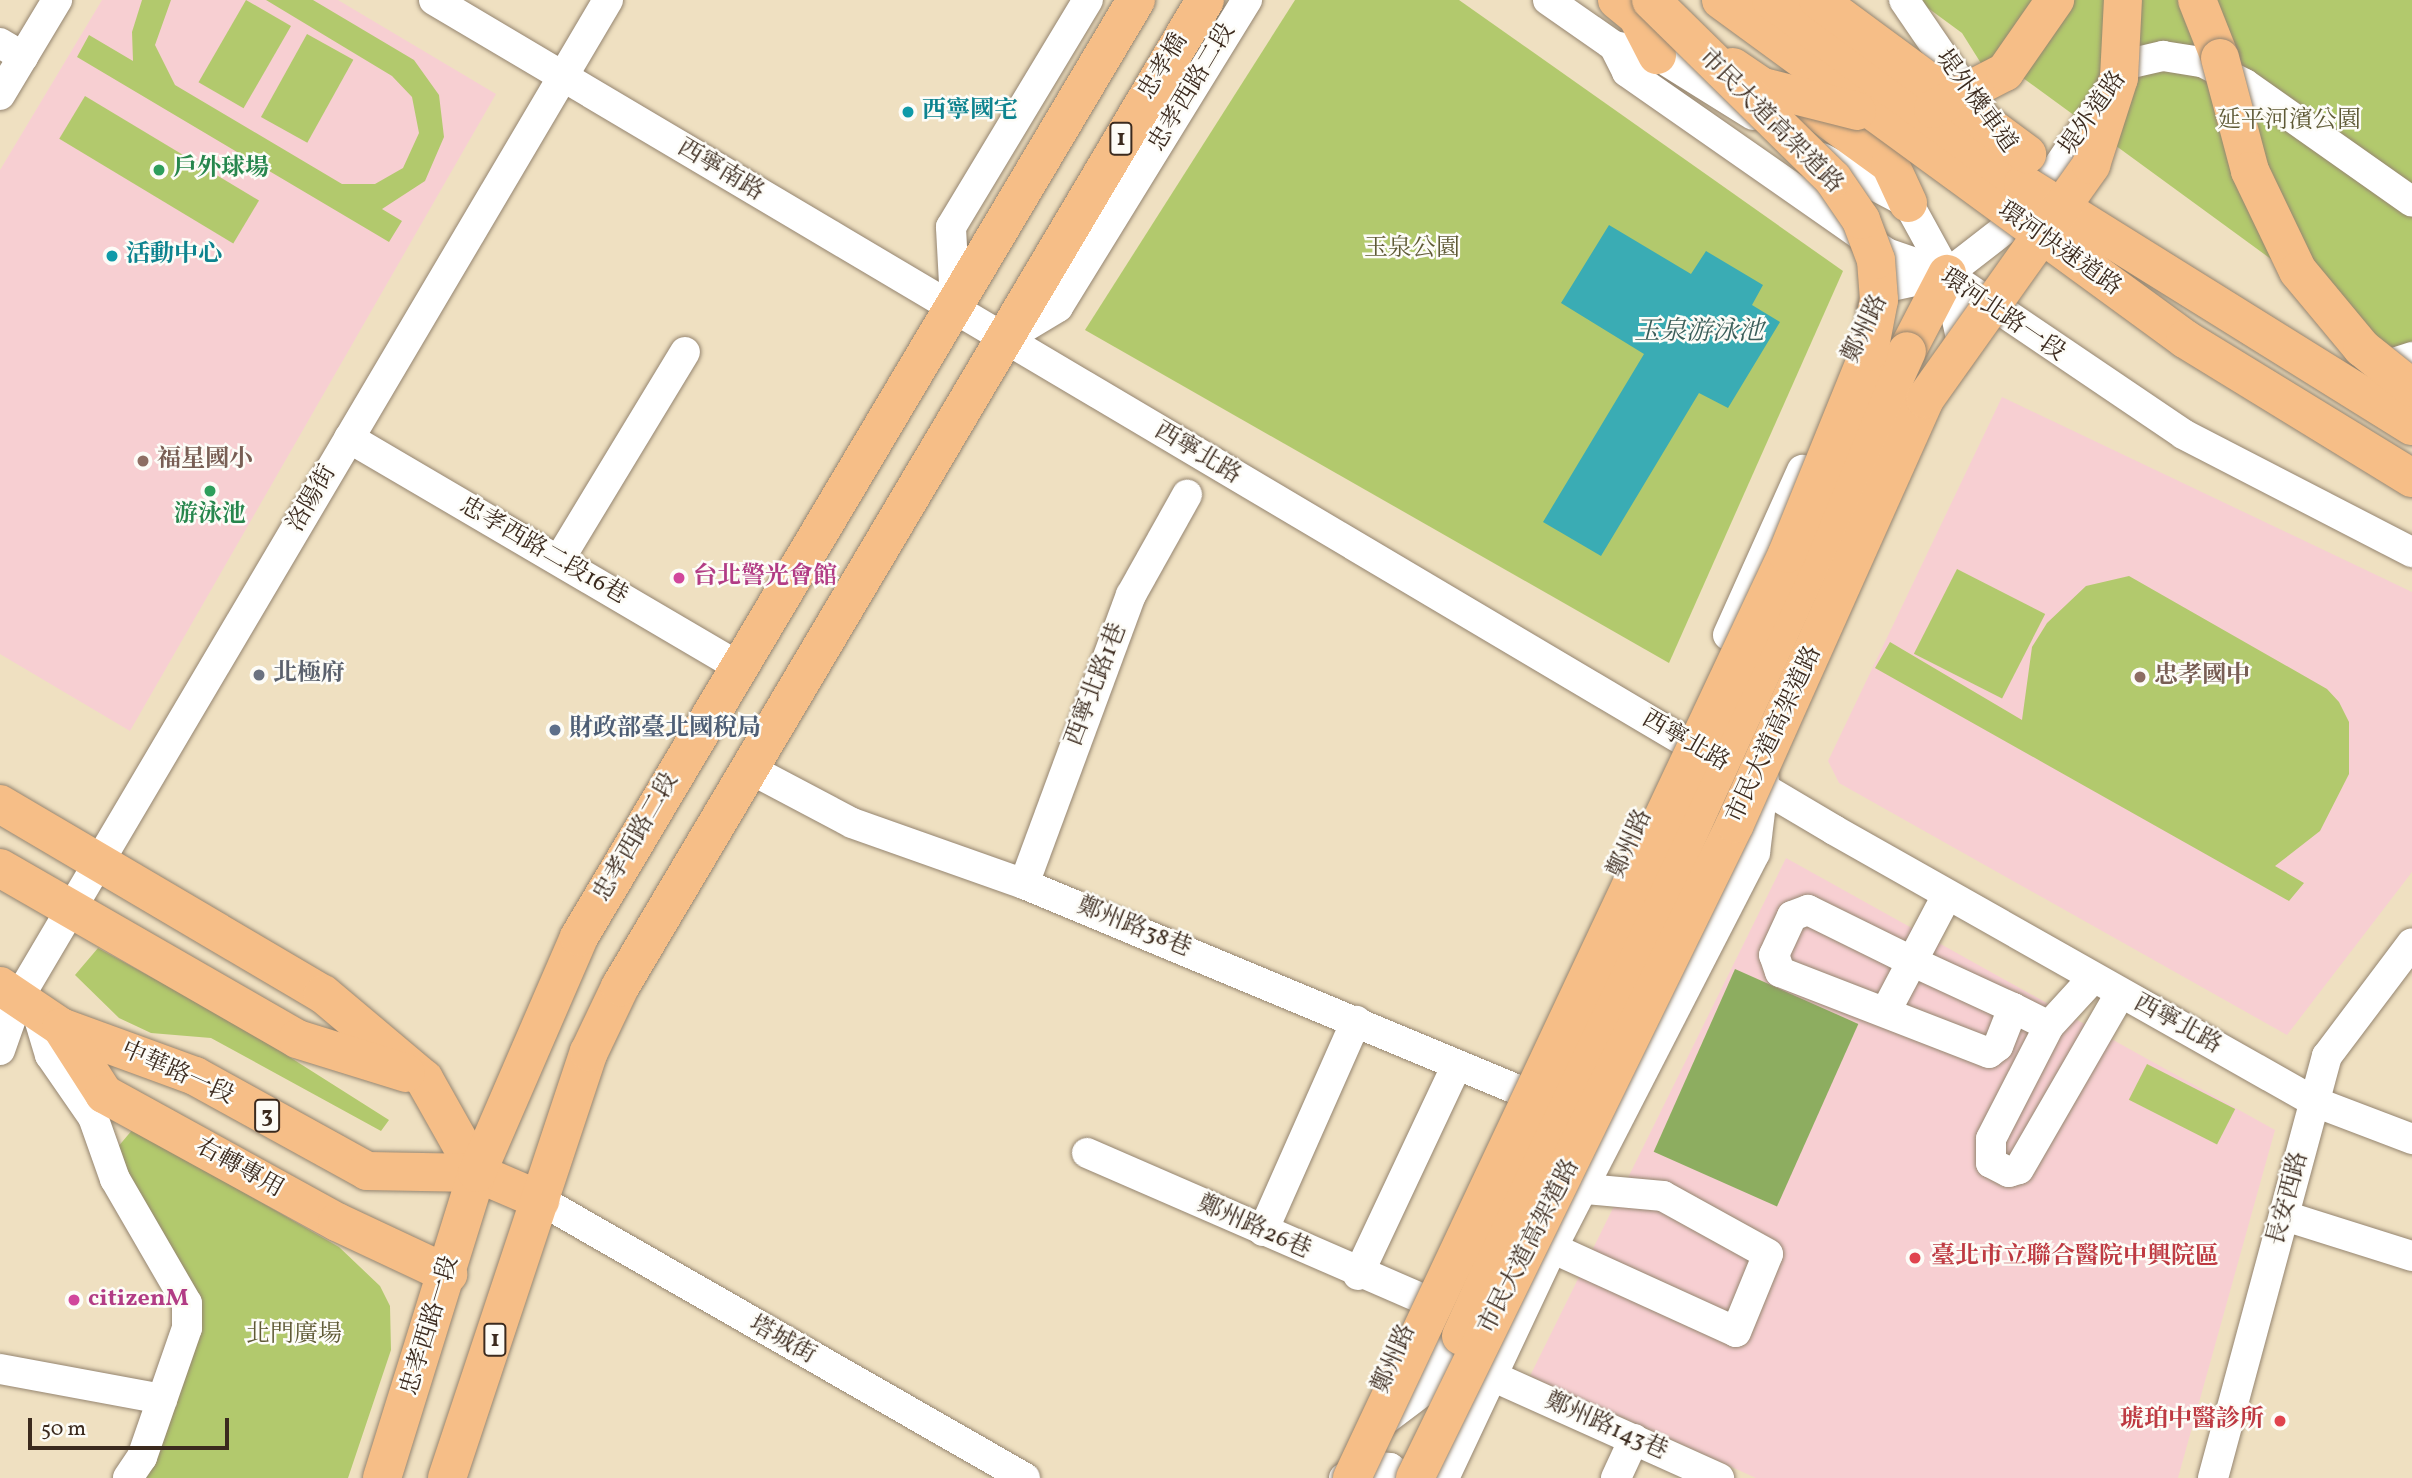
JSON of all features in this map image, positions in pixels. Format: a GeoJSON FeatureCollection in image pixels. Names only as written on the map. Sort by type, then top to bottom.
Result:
{"type":"FeatureCollection","features":[{"type":"Feature","properties":{"kind":"main road","name":"忠孝西路二段"},"geometry":{"type":"LineString","coordinates":[[477,1173],[579,937],[737,666],[1136,0]]}},
{"type":"Feature","properties":{"kind":"main road","name":"忠孝橋"},"geometry":{"type":"LineString","coordinates":[[1036,278],[1205,0]]}},
{"type":"Feature","properties":{"kind":"main road"},"geometry":{"type":"LineString","coordinates":[[1617,0],[1670,45],[1763,86],[1841,108],[1914,114],[1945,107],[2005,72],[2056,0]]}},
{"type":"Feature","properties":{"kind":"main road"},"geometry":{"type":"LineString","coordinates":[[1631,0],[1738,54],[1891,164],[1908,203]]}},
{"type":"Feature","properties":{"kind":"main road"},"geometry":{"type":"LineString","coordinates":[[1641,0],[1670,45]]}},
{"type":"Feature","properties":{"kind":"main road"},"geometry":{"type":"LineString","coordinates":[[1651,0],[1670,45]]}},
{"type":"Feature","properties":{"kind":"main road","name":"環河快速道路"},"geometry":{"type":"LineString","coordinates":[[1721,0],[2185,339],[2412,478]]}},
{"type":"Feature","properties":{"kind":"main road","name":"環河快速道路"},"geometry":{"type":"LineString","coordinates":[[1771,0],[2023,184],[2412,429]]}},
{"type":"Feature","properties":{"kind":"main road"},"geometry":{"type":"LineString","coordinates":[[1818,0],[2015,146],[2331,359],[2412,429]]}},
{"type":"Feature","properties":{"kind":"main road","name":"市民大道高架道路"},"geometry":{"type":"LineString","coordinates":[[1434,1477],[1735,824],[1925,399],[2091,165],[2119,78],[2123,0]]}},
{"type":"Feature","properties":{"kind":"main road"},"geometry":{"type":"LineString","coordinates":[[2197,0],[2250,171],[2298,271],[2362,348],[2412,388]]}},
{"type":"Feature","properties":{"kind":"main road","name":"市民大道高架道路"},"geometry":{"type":"LineString","coordinates":[[1358,1466],[1787,554],[1869,352],[1879,300],[1876,260],[1861,220],[1833,180],[1670,45]]}},
{"type":"Feature","properties":{"kind":"main road"},"geometry":{"type":"LineString","coordinates":[[1404,1478],[1483,1280],[1907,351],[1947,274]]}},
{"type":"Feature","properties":{"kind":"main road","name":"忠孝西路二段"},"geometry":{"type":"LineString","coordinates":[[540,1200],[589,1052],[620,987],[1009,338],[1036,278]]}},
{"type":"Feature","properties":{"kind":"main road"},"geometry":{"type":"LineString","coordinates":[[0,804],[323,994],[424,1079],[477,1173]]}},
{"type":"Feature","properties":{"kind":"main road"},"geometry":{"type":"LineString","coordinates":[[0,868],[70,912],[297,1039],[424,1079]]}},
{"type":"Feature","properties":{"kind":"main road","name":"中華路一段"},"geometry":{"type":"LineString","coordinates":[[29,1006],[195,1076],[367,1171],[477,1173],[540,1200]]}},
{"type":"Feature","properties":{"kind":"main road","name":"右轉專用"},"geometry":{"type":"LineString","coordinates":[[29,1006],[104,1094],[326,1217],[448,1275]]}},
{"type":"Feature","properties":{"kind":"main road","name":"忠孝西路一段"},"geometry":{"type":"LineString","coordinates":[[382,1478],[448,1275],[477,1173]]}},
{"type":"Feature","properties":{"kind":"main road","name":"1"},"geometry":{"type":"LineString","coordinates":[[447,1478],[540,1200]]}},
{"type":"Feature","properties":{"kind":"main road"},"geometry":{"type":"LineString","coordinates":[[1358,1466],[1483,1280]]}},
{"type":"Feature","properties":{"kind":"street"},"geometry":{"type":"LineString","coordinates":[[0,95],[12,50],[57,0]]}},
{"type":"Feature","properties":{"kind":"street","name":"西寧南路"},"geometry":{"type":"LineString","coordinates":[[434,0],[561,78],[1009,338]]}},
{"type":"Feature","properties":{"kind":"street","name":"洛陽街"},"geometry":{"type":"LineString","coordinates":[[0,1050],[29,1006],[70,912],[608,0]]}},
{"type":"Feature","properties":{"kind":"street"},"geometry":{"type":"LineString","coordinates":[[953,305],[951,227],[1088,0]]}},
{"type":"Feature","properties":{"kind":"street","name":"忠孝西路二段"},"geometry":{"type":"LineString","coordinates":[[1009,338],[1058,307],[1247,0]]}},
{"type":"Feature","properties":{"kind":"street","name":"環河北路一段"},"geometry":{"type":"LineString","coordinates":[[1548,0],[1614,46],[1627,72],[1886,253],[1947,274],[2183,434],[2412,552]]}},
{"type":"Feature","properties":{"kind":"street","name":"堤外機車道"},"geometry":{"type":"LineString","coordinates":[[1904,0],[2010,156],[2049,181]]}},
{"type":"Feature","properties":{"kind":"street","name":"堤外機車道"},"geometry":{"type":"LineString","coordinates":[[1920,0],[2016,139],[2037,156],[2049,181]]}},
{"type":"Feature","properties":{"kind":"street"},"geometry":{"type":"LineString","coordinates":[[1434,1477],[1492,1376],[1552,1248],[1649,1067],[1755,853],[1762,785],[1962,343],[1947,274],[1908,203],[1874,191],[1670,45],[1614,46]]}},
{"type":"Feature","properties":{"kind":"street","name":"堤外道路"},"geometry":{"type":"LineString","coordinates":[[1947,274],[2027,212],[2128,64],[2162,56],[2202,62],[2245,85],[2412,202]]}},
{"type":"Feature","properties":{"kind":"street"},"geometry":{"type":"LineString","coordinates":[[2049,181],[2325,368],[2361,373],[2412,357]]}},
{"type":"Feature","properties":{"kind":"street","name":"鄭州路"},"geometry":{"type":"LineString","coordinates":[[1342,1478],[1358,1466],[1422,1299],[1518,1090],[1541,1032],[1679,739],[1882,288],[1947,274]]}},
{"type":"Feature","properties":{"kind":"street","name":"西寧北路"},"geometry":{"type":"LineString","coordinates":[[1009,338],[1679,739],[1947,895],[2315,1102],[2412,1139]]}},
{"type":"Feature","properties":{"kind":"street"},"geometry":{"type":"LineString","coordinates":[[559,560],[685,352]]}},
{"type":"Feature","properties":{"kind":"street","name":"忠孝西路二段16巷"},"geometry":{"type":"LineString","coordinates":[[349,438],[737,666]]}},
{"type":"Feature","properties":{"kind":"street","name":"西寧北路1巷"},"geometry":{"type":"LineString","coordinates":[[1024,884],[1131,595],[1187,495]]}},
{"type":"Feature","properties":{"kind":"street","name":"鄭州路38巷"},"geometry":{"type":"LineString","coordinates":[[750,769],[852,823],[1024,884],[1518,1090]]}},
{"type":"Feature","properties":{"kind":"street"},"geometry":{"type":"LineString","coordinates":[[1886,1009],[1909,960],[1947,895]]}},
{"type":"Feature","properties":{"kind":"street"},"geometry":{"type":"LineString","coordinates":[[2013,1008],[1998,1046],[1989,1053],[1886,1009],[1780,972],[1774,955],[1800,909],[2013,1008],[2049,1026]]}},
{"type":"Feature","properties":{"kind":"street","name":"長安西路"},"geometry":{"type":"LineString","coordinates":[[2213,1478],[2327,1056],[2412,943]]}},
{"type":"Feature","properties":{"kind":"street"},"geometry":{"type":"LineString","coordinates":[[2093,978],[2049,1026],[1989,1146],[1991,1163],[2009,1172],[2019,1169],[2120,993]]}},
{"type":"Feature","properties":{"kind":"street"},"geometry":{"type":"LineString","coordinates":[[29,1006],[50,1055],[93,1117],[110,1169],[187,1303],[187,1328],[162,1399],[128,1478]]}},
{"type":"Feature","properties":{"kind":"street"},"geometry":{"type":"LineString","coordinates":[[1263,1231],[1356,1021]]}},
{"type":"Feature","properties":{"kind":"street"},"geometry":{"type":"LineString","coordinates":[[1541,1032],[1596,1063],[1626,1071],[1649,1067]]}},
{"type":"Feature","properties":{"kind":"street"},"geometry":{"type":"LineString","coordinates":[[1358,1275],[1457,1065]]}},
{"type":"Feature","properties":{"kind":"street","name":"鄭州路26巷"},"geometry":{"type":"LineString","coordinates":[[1087,1153],[1358,1275],[1422,1299]]}},
{"type":"Feature","properties":{"kind":"street"},"geometry":{"type":"LineString","coordinates":[[1552,1248],[1736,1332],[1768,1254],[1663,1196],[1586,1189]]}},
{"type":"Feature","properties":{"kind":"street","name":"塔城街"},"geometry":{"type":"LineString","coordinates":[[540,1200],[1026,1478]]}},
{"type":"Feature","properties":{"kind":"street"},"geometry":{"type":"LineString","coordinates":[[2285,1216],[2412,1256]]}},
{"type":"Feature","properties":{"kind":"street"},"geometry":{"type":"LineString","coordinates":[[1358,1466],[1430,1386],[1463,1319]]}},
{"type":"Feature","properties":{"kind":"street"},"geometry":{"type":"LineString","coordinates":[[0,1368],[162,1399]]}},
{"type":"Feature","properties":{"kind":"street","name":"鄭州路143巷"},"geometry":{"type":"LineString","coordinates":[[1492,1376],[1719,1478]]}},
{"type":"Feature","properties":{"kind":"street"},"geometry":{"type":"LineString","coordinates":[[1430,1386],[1434,1477]]}},
{"type":"Feature","properties":{"kind":"street"},"geometry":{"type":"LineString","coordinates":[[1616,1478],[1634,1439]]}},
{"type":"Feature","properties":{"kind":"street"},"geometry":{"type":"LineString","coordinates":[[1342,1478],[1367,1466],[1390,1468],[1404,1478]]}},
{"type":"Feature","properties":{"kind":"shaded area","name":"福星國小"},"geometry":{"type":"Polygon","coordinates":[[[102,0],[338,0],[496,94],[130,731],[0,654],[0,170],[102,0]]]}},
{"type":"Feature","properties":{"kind":"shaded area","name":"忠孝國中"},"geometry":{"type":"Polygon","coordinates":[[[2002,397],[2412,592],[2412,872],[2287,1035],[1839,783],[1828,761],[2002,397]]]}},
{"type":"Feature","properties":{"kind":"shaded area","name":"臺北市立聯合醫院中興院區"},"geometry":{"type":"Polygon","coordinates":[[[1786,858],[2275,1130],[2178,1478],[1756,1478],[1530,1376],[1786,858]]]}},
{"type":"Feature","properties":{"kind":"green space"},"geometry":{"type":"Polygon","coordinates":[[[142,0],[171,0],[155,45],[175,85],[342,184],[375,184],[403,168],[419,133],[412,97],[392,76],[266,0],[313,0],[414,60],[439,95],[444,137],[425,181],[382,209],[402,221],[389,242],[77,57],[89,35],[133,61],[132,32],[142,0]]]}},
{"type":"Feature","properties":{"kind":"green space"},"geometry":{"type":"Polygon","coordinates":[[[246,0],[291,26],[244,108],[198,82],[246,0]]]}},
{"type":"Feature","properties":{"kind":"green space","name":"玉泉公園"},"geometry":{"type":"Polygon","coordinates":[[[1295,0],[1459,0],[1843,271],[1669,663],[1085,330],[1295,0]]]}},
{"type":"Feature","properties":{"kind":"green space","name":"延平河濱公園"},"geometry":{"type":"Polygon","coordinates":[[[1917,0],[2412,0],[2412,362],[2023,78],[1999,92],[1962,33],[1917,0]]]}},
{"type":"Feature","properties":{"kind":"green space"},"geometry":{"type":"Polygon","coordinates":[[[307,34],[353,60],[307,143],[261,117],[307,34]]]}},
{"type":"Feature","properties":{"kind":"green space","name":"戶外球場"},"geometry":{"type":"Polygon","coordinates":[[[85,96],[259,201],[233,243],[59,139],[85,96]]]}},
{"type":"Feature","properties":{"kind":"green space"},"geometry":{"type":"Polygon","coordinates":[[[1957,569],[2045,614],[2002,699],[1914,654],[1957,569]]]}},
{"type":"Feature","properties":{"kind":"green space"},"geometry":{"type":"Polygon","coordinates":[[[2129,576],[2327,689],[2339,702],[2349,722],[2349,774],[2320,831],[2275,866],[2304,883],[2289,901],[1875,668],[1890,642],[2022,720],[2032,647],[2047,623],[2086,586],[2129,576]]]}},
{"type":"Feature","properties":{"kind":"green space"},"geometry":{"type":"Polygon","coordinates":[[[98,948],[239,1025],[389,1120],[381,1131],[211,1038],[151,1033],[119,1018],[75,975],[98,948]]]}},
{"type":"Feature","properties":{"kind":"green space"},"geometry":{"type":"Polygon","coordinates":[[[1735,969],[1858,1024],[1777,1207],[1654,1152],[1735,969]]]}},
{"type":"Feature","properties":{"kind":"green space"},"geometry":{"type":"Polygon","coordinates":[[[2147,1064],[2235,1109],[2217,1145],[2129,1100],[2147,1064]]]}},
{"type":"Feature","properties":{"kind":"green space","name":"北門廣場"},"geometry":{"type":"Polygon","coordinates":[[[133,1129],[339,1247],[380,1286],[390,1306],[391,1350],[348,1478],[145,1478],[189,1349],[125,1179],[117,1148],[133,1129]]]}},
{"type":"Feature","properties":{"kind":"water","name":"玉泉游泳池"},"geometry":{"type":"Polygon","coordinates":[[[1609,225],[1691,274],[1706,251],[1763,285],[1752,305],[1780,322],[1728,408],[1699,393],[1601,556],[1543,522],[1644,354],[1561,303],[1609,225]]]}},
{"type":"Feature","properties":{"kind":"place","name":"西寧國宅"},"geometry":{"type":"Point","coordinates":[908,112]}},
{"type":"Feature","properties":{"kind":"place","name":"戶外球場"},"geometry":{"type":"Point","coordinates":[159,170]}},
{"type":"Feature","properties":{"kind":"place","name":"活動中心"},"geometry":{"type":"Point","coordinates":[112,256]}},
{"type":"Feature","properties":{"kind":"place","name":"福星國小"},"geometry":{"type":"Point","coordinates":[143,461]}},
{"type":"Feature","properties":{"kind":"place","name":"游泳池"},"geometry":{"type":"Point","coordinates":[210,491]}},
{"type":"Feature","properties":{"kind":"place","name":"台北警光會館"},"geometry":{"type":"Point","coordinates":[679,578]}},
{"type":"Feature","properties":{"kind":"place","name":"北極府"},"geometry":{"type":"Point","coordinates":[259,675]}},
{"type":"Feature","properties":{"kind":"place","name":"忠孝國中"},"geometry":{"type":"Point","coordinates":[2140,677]}},
{"type":"Feature","properties":{"kind":"place","name":"財政部臺北國稅局"},"geometry":{"type":"Point","coordinates":[555,730]}},
{"type":"Feature","properties":{"kind":"place","name":"臺北市立聯合醫院中興院區"},"geometry":{"type":"Point","coordinates":[1915,1258]}},
{"type":"Feature","properties":{"kind":"place","name":"citizenM"},"geometry":{"type":"Point","coordinates":[74,1300]}},
{"type":"Feature","properties":{"kind":"place","name":"琥珀中醫診所"},"geometry":{"type":"Point","coordinates":[2280,1421]}}]}
